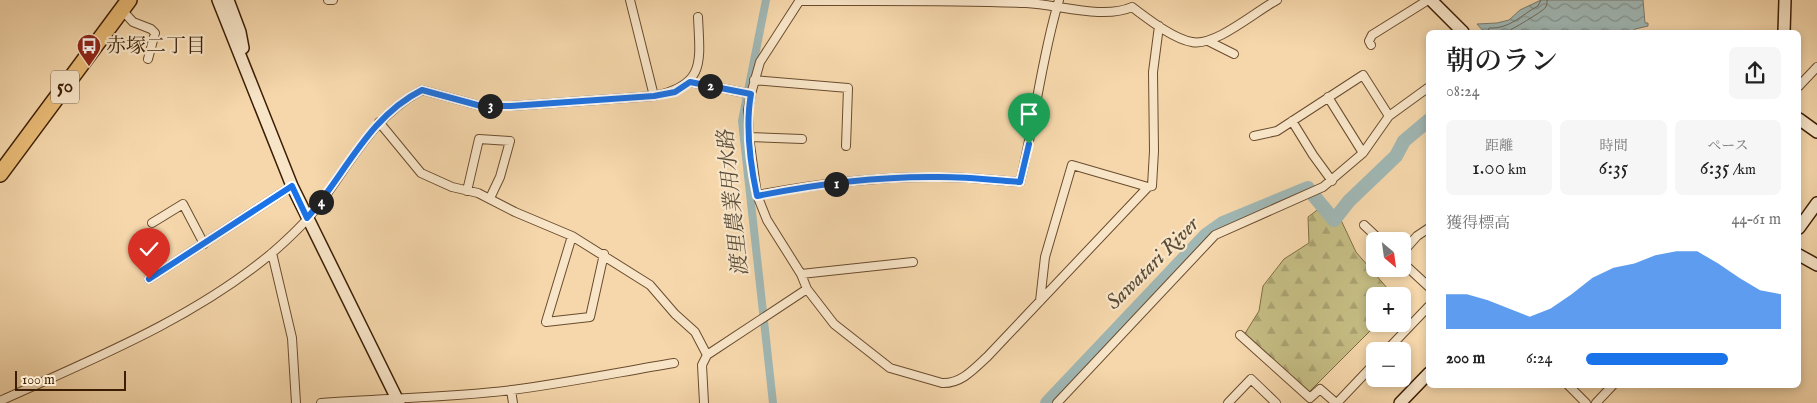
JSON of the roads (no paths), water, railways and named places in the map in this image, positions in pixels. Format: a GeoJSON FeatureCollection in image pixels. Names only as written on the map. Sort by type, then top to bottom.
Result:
{"type":"FeatureCollection","features":[{"type":"Feature","properties":{"kind":"highway","name":"50"},"geometry":{"type":"LineString","coordinates":[[0,174],[126,5]]}},
{"type":"Feature","properties":{"kind":"street"},"geometry":{"type":"LineString","coordinates":[[218,0],[292,186],[398,400]]}},
{"type":"Feature","properties":{"kind":"street"},"geometry":{"type":"LineString","coordinates":[[228,0],[240,32],[243,60]]}},
{"type":"Feature","properties":{"kind":"street"},"geometry":{"type":"LineString","coordinates":[[328,0],[333,0]]}},
{"type":"Feature","properties":{"kind":"street"},"geometry":{"type":"LineString","coordinates":[[630,0],[654,96]]}},
{"type":"Feature","properties":{"kind":"street"},"geometry":{"type":"LineString","coordinates":[[1159,26],[1153,72],[1154,151],[1152,186],[1148,187],[987,357],[962,378],[951,384],[921,379],[890,368],[880,362],[834,324],[806,289],[801,274],[770,225],[757,196],[752,175],[748,94],[760,62],[800,1],[947,0],[1058,3],[1103,12],[1125,10],[1132,3],[1159,26],[1191,42],[1208,41],[1277,0]]}},
{"type":"Feature","properties":{"kind":"street"},"geometry":{"type":"LineString","coordinates":[[1371,45],[1369,41],[1372,35],[1429,0],[1461,30]]}},
{"type":"Feature","properties":{"kind":"street"},"geometry":{"type":"LineString","coordinates":[[1784,30],[1785,0]]}},
{"type":"Feature","properties":{"kind":"street"},"geometry":{"type":"LineString","coordinates":[[757,196],[795,188],[897,179],[940,177],[1020,182],[1058,3]]}},
{"type":"Feature","properties":{"kind":"street"},"geometry":{"type":"LineString","coordinates":[[126,5],[133,22],[151,28],[155,33],[148,59]]}},
{"type":"Feature","properties":{"kind":"street"},"geometry":{"type":"LineString","coordinates":[[0,401],[142,335],[221,289],[272,253],[307,218],[371,130],[408,97],[422,90],[481,106],[511,106],[654,96],[675,92],[690,82],[699,61],[698,17]]}},
{"type":"Feature","properties":{"kind":"street"},"geometry":{"type":"LineString","coordinates":[[1208,41],[1234,54]]}},
{"type":"Feature","properties":{"kind":"street"},"geometry":{"type":"LineString","coordinates":[[1801,84],[1817,67]]}},
{"type":"Feature","properties":{"kind":"street"},"geometry":{"type":"LineString","coordinates":[[1254,136],[1277,131],[1363,75],[1389,116]]}},
{"type":"Feature","properties":{"kind":"street"},"geometry":{"type":"LineString","coordinates":[[754,80],[848,88],[846,146]]}},
{"type":"Feature","properties":{"kind":"street"},"geometry":{"type":"LineString","coordinates":[[690,82],[748,94]]}},
{"type":"Feature","properties":{"kind":"street"},"geometry":{"type":"LineString","coordinates":[[1057,403],[1215,235],[1236,224],[1311,195],[1332,181],[1363,153],[1389,116],[1426,89]]}},
{"type":"Feature","properties":{"kind":"street"},"geometry":{"type":"LineString","coordinates":[[1328,97],[1363,153]]}},
{"type":"Feature","properties":{"kind":"street"},"geometry":{"type":"LineString","coordinates":[[1801,120],[1816,131]]}},
{"type":"Feature","properties":{"kind":"street"},"geometry":{"type":"LineString","coordinates":[[1292,121],[1332,181]]}},
{"type":"Feature","properties":{"kind":"street"},"geometry":{"type":"LineString","coordinates":[[379,122],[421,173],[490,198],[515,212],[572,236],[604,254],[650,285],[675,314],[695,332],[706,355]]}},
{"type":"Feature","properties":{"kind":"street"},"geometry":{"type":"LineString","coordinates":[[749,137],[802,139]]}},
{"type":"Feature","properties":{"kind":"street"},"geometry":{"type":"LineString","coordinates":[[467,191],[479,139],[510,141],[500,177],[490,198]]}},
{"type":"Feature","properties":{"kind":"street"},"geometry":{"type":"LineString","coordinates":[[1040,301],[1045,258],[1072,165],[1148,187]]}},
{"type":"Feature","properties":{"kind":"street"},"geometry":{"type":"LineString","coordinates":[[149,279],[292,186]]}},
{"type":"Feature","properties":{"kind":"street"},"geometry":{"type":"LineString","coordinates":[[1801,225],[1817,202]]}},
{"type":"Feature","properties":{"kind":"street"},"geometry":{"type":"LineString","coordinates":[[152,222],[183,204],[204,244]]}},
{"type":"Feature","properties":{"kind":"street"},"geometry":{"type":"LineString","coordinates":[[1364,225],[1371,232]]}},
{"type":"Feature","properties":{"kind":"street"},"geometry":{"type":"LineString","coordinates":[[1411,243],[1426,230]]}},
{"type":"Feature","properties":{"kind":"street"},"geometry":{"type":"LineString","coordinates":[[572,236],[546,322],[590,317],[604,254]]}},
{"type":"Feature","properties":{"kind":"street"},"geometry":{"type":"LineString","coordinates":[[272,253],[292,338],[296,403]]}},
{"type":"Feature","properties":{"kind":"street"},"geometry":{"type":"LineString","coordinates":[[1801,256],[1817,265]]}},
{"type":"Feature","properties":{"kind":"street"},"geometry":{"type":"LineString","coordinates":[[801,274],[913,262]]}},
{"type":"Feature","properties":{"kind":"street"},"geometry":{"type":"LineString","coordinates":[[1411,270],[1426,284]]}},
{"type":"Feature","properties":{"kind":"street"},"geometry":{"type":"LineString","coordinates":[[704,403],[702,365],[706,355],[806,289]]}},
{"type":"Feature","properties":{"kind":"street"},"geometry":{"type":"LineString","coordinates":[[1395,342],[1426,309]]}},
{"type":"Feature","properties":{"kind":"street"},"geometry":{"type":"LineString","coordinates":[[1240,335],[1310,398],[1320,389],[1336,403],[1366,372]]}},
{"type":"Feature","properties":{"kind":"street"},"geometry":{"type":"LineString","coordinates":[[321,403],[398,400],[511,390],[674,363]]}},
{"type":"Feature","properties":{"kind":"street"},"geometry":{"type":"LineString","coordinates":[[1400,403],[1426,376]]}},
{"type":"Feature","properties":{"kind":"street"},"geometry":{"type":"LineString","coordinates":[[1228,403],[1251,379],[1276,403]]}},
{"type":"Feature","properties":{"kind":"street"},"geometry":{"type":"LineString","coordinates":[[1571,388],[1586,403]]}},
{"type":"Feature","properties":{"kind":"street"},"geometry":{"type":"LineString","coordinates":[[1574,392],[1579,388]]}},
{"type":"Feature","properties":{"kind":"street"},"geometry":{"type":"LineString","coordinates":[[1596,403],[1610,388]]}},
{"type":"Feature","properties":{"kind":"street"},"geometry":{"type":"LineString","coordinates":[[511,390],[513,403]]}},
{"type":"Feature","properties":{"kind":"water"},"geometry":{"type":"Polygon","coordinates":[[[1541,0],[1643,0],[1645,23],[1648,23],[1648,26],[1635,30],[1482,30],[1477,24],[1509,20],[1520,10],[1541,0]]]}},
{"type":"Feature","properties":{"kind":"waterway","name":"渡里農業用水路"},"geometry":{"type":"LineString","coordinates":[[766,0],[742,121],[773,403]]}},
{"type":"Feature","properties":{"kind":"waterway","name":"Sawatari River"},"geometry":{"type":"LineString","coordinates":[[1314,196],[1334,220],[1349,201],[1396,156],[1404,141],[1426,123]]}},
{"type":"Feature","properties":{"kind":"waterway","name":"Sawatari River"},"geometry":{"type":"LineString","coordinates":[[1047,403],[1206,235],[1223,223],[1308,188],[1309,191]]}},
{"type":"Feature","properties":{"kind":"place","name":"赤塚二丁目"},"geometry":{"type":"Point","coordinates":[89,67]}}]}
